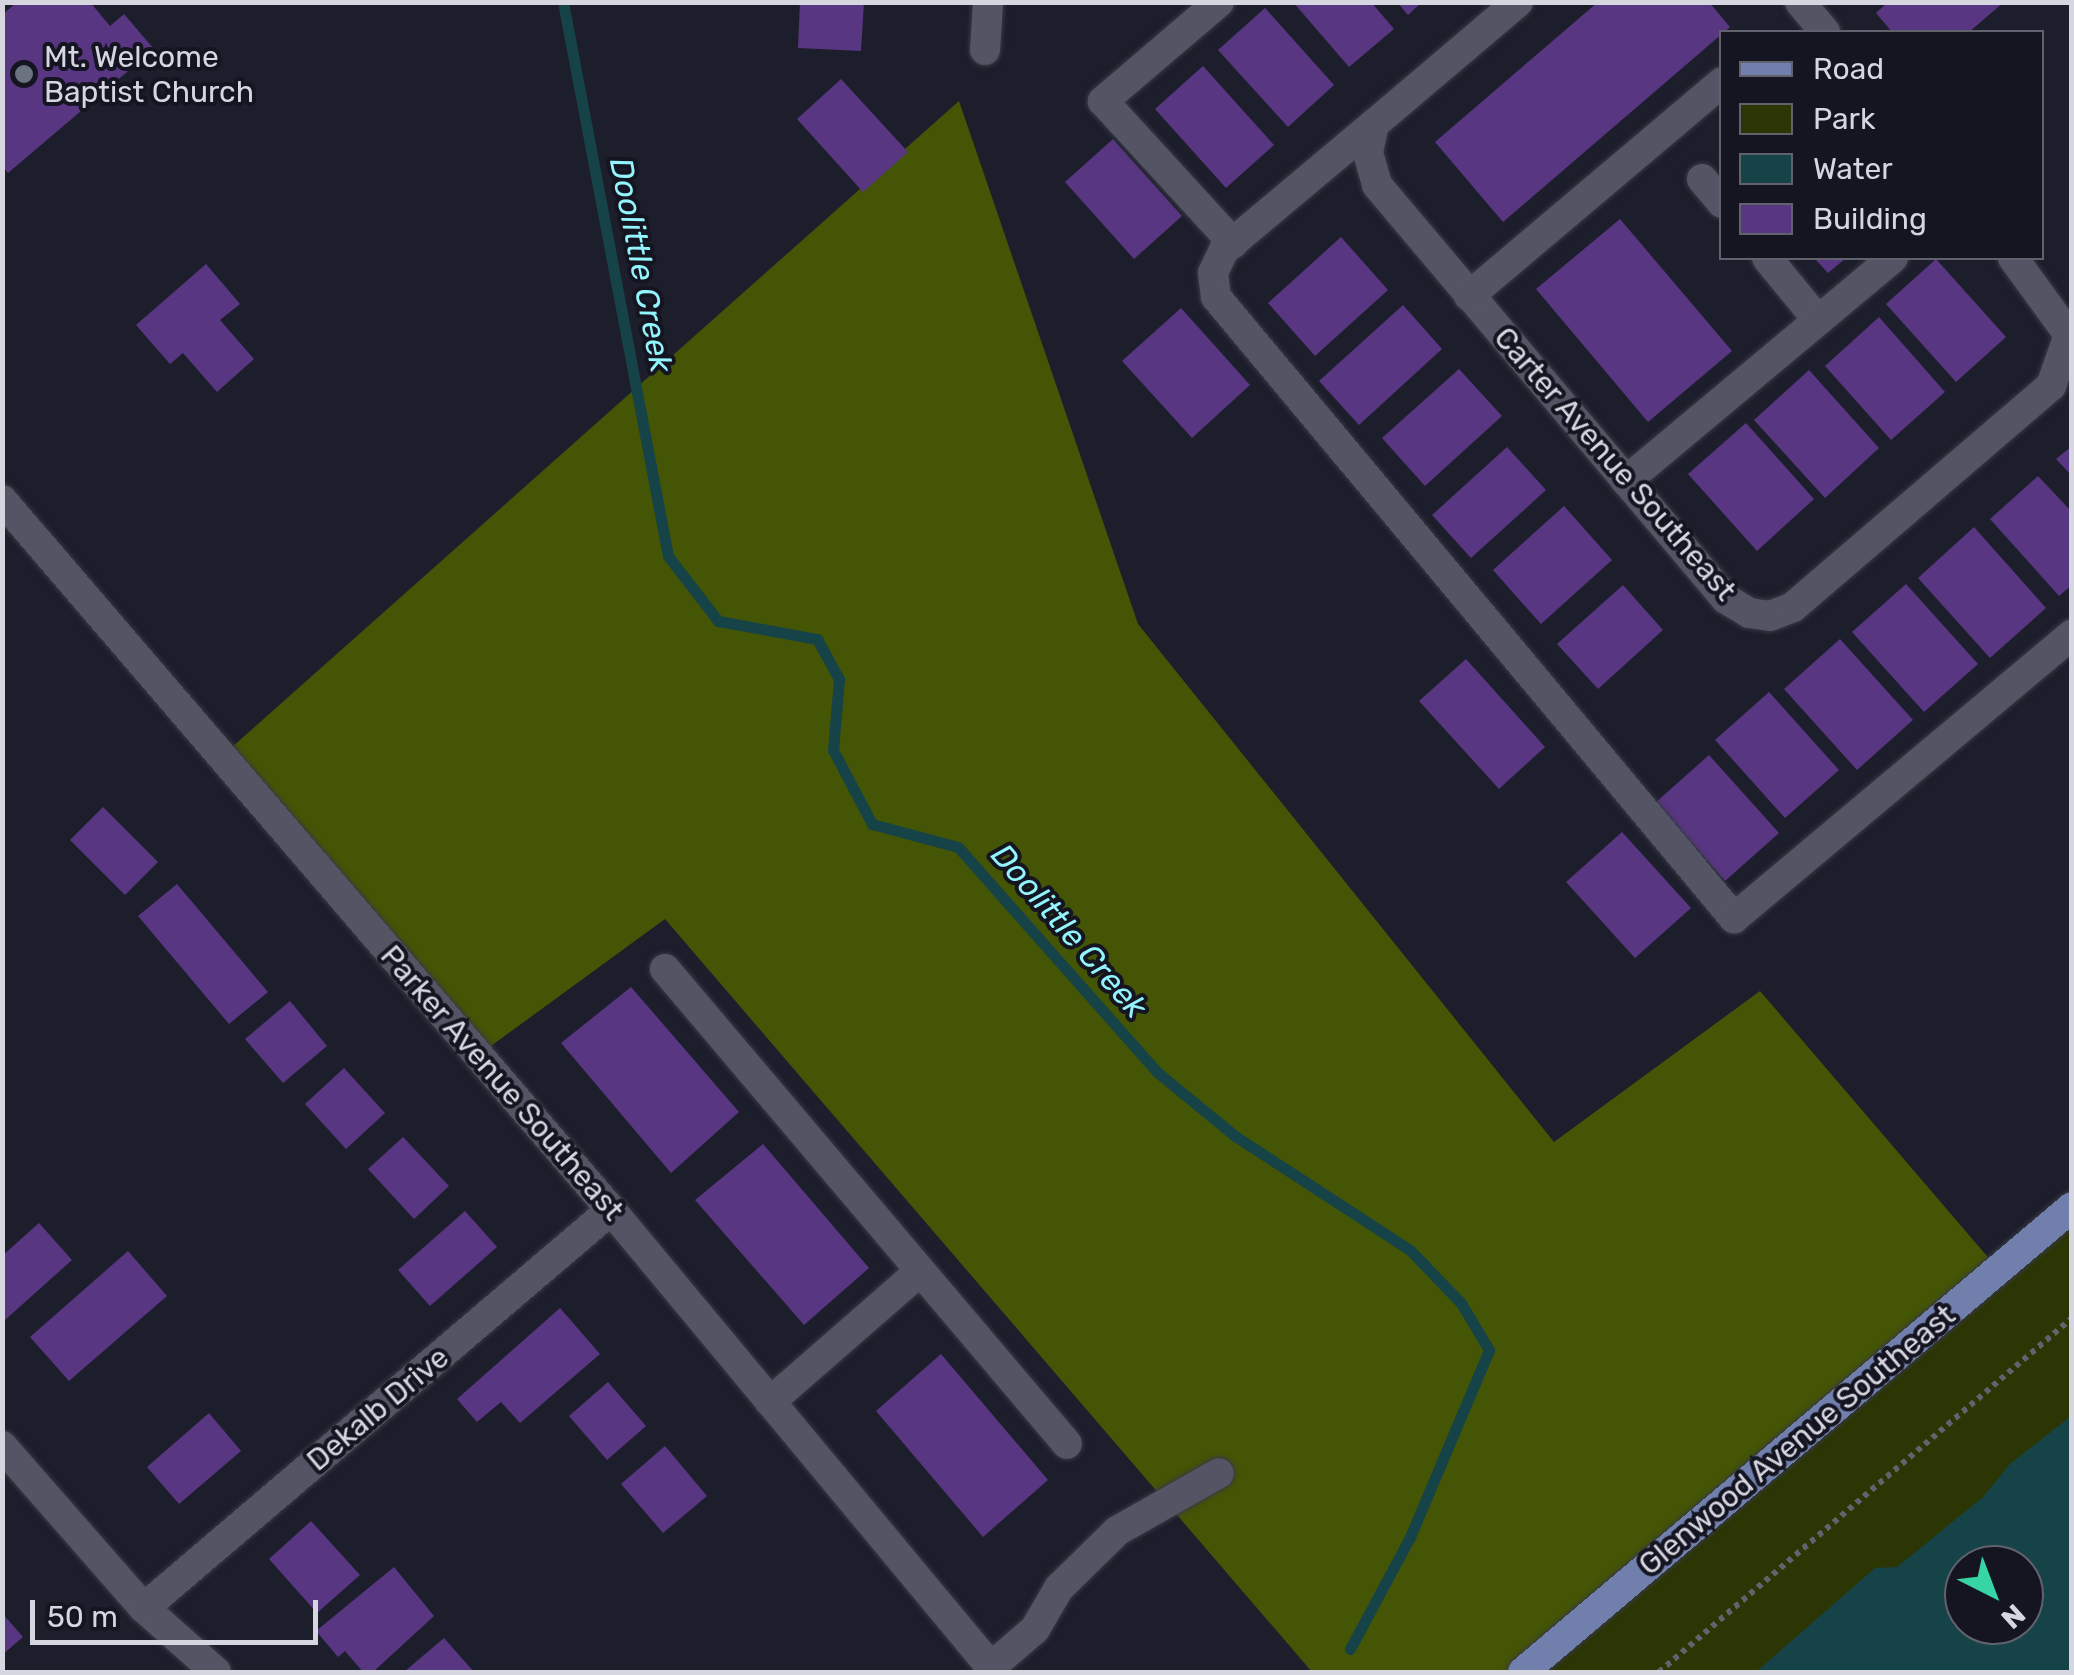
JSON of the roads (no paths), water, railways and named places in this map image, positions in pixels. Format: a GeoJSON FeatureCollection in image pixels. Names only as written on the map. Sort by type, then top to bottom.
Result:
{"type":"FeatureCollection","features":[{"type":"Feature","properties":{"kind":"main road","name":"Glenwood Avenue Southeast"},"geometry":{"type":"LineString","coordinates":[[1523,1672],[2072,1207]]}},
{"type":"Feature","properties":{"kind":"street"},"geometry":{"type":"LineString","coordinates":[[985,50],[988,2]]}},
{"type":"Feature","properties":{"kind":"street"},"geometry":{"type":"LineString","coordinates":[[1219,2],[1104,101],[1233,242]]}},
{"type":"Feature","properties":{"kind":"street"},"geometry":{"type":"LineString","coordinates":[[1518,2],[1233,242],[1214,273],[1227,316],[1734,918],[2072,634]]}},
{"type":"Feature","properties":{"kind":"street"},"geometry":{"type":"LineString","coordinates":[[1800,2],[1823,30]]}},
{"type":"Feature","properties":{"kind":"street"},"geometry":{"type":"LineString","coordinates":[[1469,296],[1719,85]]}},
{"type":"Feature","properties":{"kind":"street","name":"Carter Avenue Southeast"},"geometry":{"type":"LineString","coordinates":[[1374,124],[1368,153],[1377,185],[1726,600],[1748,613],[1770,616],[1793,607],[2051,386],[2070,336],[2014,260]]}},
{"type":"Feature","properties":{"kind":"street"},"geometry":{"type":"LineString","coordinates":[[1702,179],[1719,199]]}},
{"type":"Feature","properties":{"kind":"street"},"geometry":{"type":"LineString","coordinates":[[1768,260],[1818,320]]}},
{"type":"Feature","properties":{"kind":"street"},"geometry":{"type":"LineString","coordinates":[[1626,481],[1891,260]]}},
{"type":"Feature","properties":{"kind":"street","name":"Parker Avenue Southeast"},"geometry":{"type":"LineString","coordinates":[[2,500],[612,1210],[993,1670]]}},
{"type":"Feature","properties":{"kind":"street"},"geometry":{"type":"LineString","coordinates":[[665,969],[1067,1444]]}},
{"type":"Feature","properties":{"kind":"street","name":"Dekalb Drive"},"geometry":{"type":"LineString","coordinates":[[144,1608],[612,1210]]}},
{"type":"Feature","properties":{"kind":"street"},"geometry":{"type":"LineString","coordinates":[[770,1402],[919,1272]]}},
{"type":"Feature","properties":{"kind":"street"},"geometry":{"type":"LineString","coordinates":[[2,1446],[144,1608],[216,1672]]}},
{"type":"Feature","properties":{"kind":"street"},"geometry":{"type":"LineString","coordinates":[[993,1670],[1035,1628],[1060,1588],[1117,1531],[1219,1473]]}},
{"type":"Feature","properties":{"kind":"water"},"geometry":{"type":"Polygon","coordinates":[[[2071,1416],[2071,1672],[1756,1672],[1875,1568],[1897,1567],[1983,1497],[2010,1464],[2071,1416]]]}},
{"type":"Feature","properties":{"kind":"waterway","name":"Doolittle Creek"},"geometry":{"type":"LineString","coordinates":[[563,2],[668,556],[718,621],[817,639],[839,679],[833,750],[872,824],[958,847],[1157,1072],[1235,1136],[1410,1250],[1461,1303],[1489,1350],[1410,1537],[1350,1649]]}},
{"type":"Feature","properties":{"kind":"place","name":"Mt. Welcome Baptist Church"},"geometry":{"type":"Point","coordinates":[24,74]}}]}
